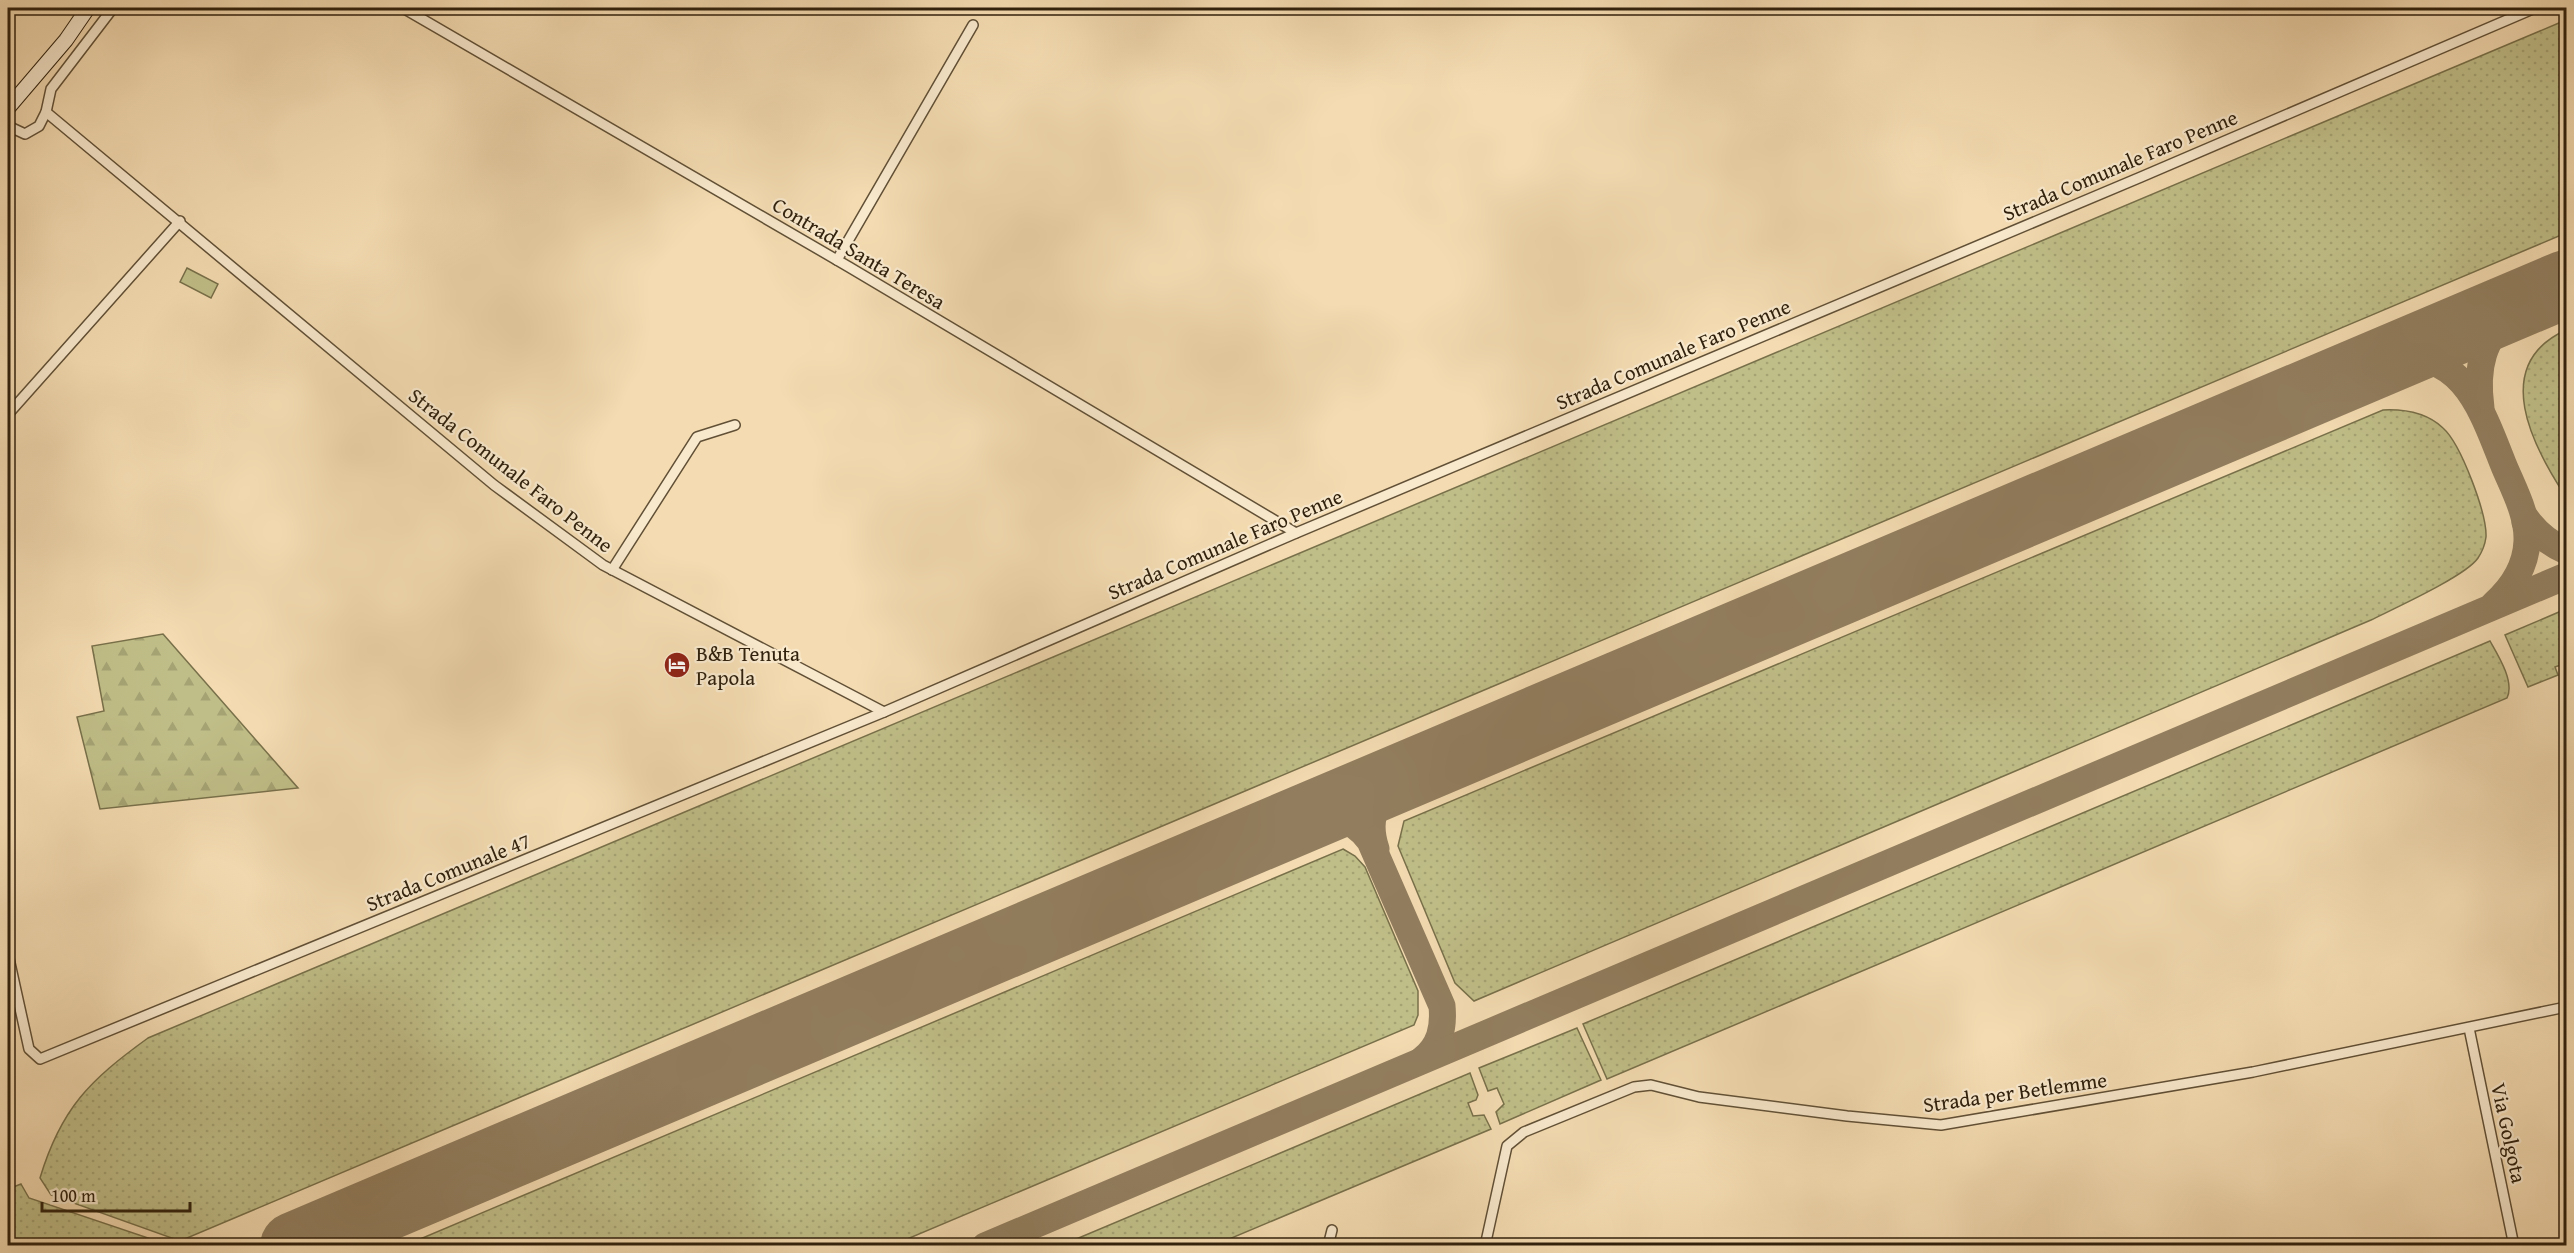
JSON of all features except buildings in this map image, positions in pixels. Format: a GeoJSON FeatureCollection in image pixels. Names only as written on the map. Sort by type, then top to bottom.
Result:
{"type":"FeatureCollection","features":[{"type":"Feature","properties":{"kind":"street"},"geometry":{"type":"LineString","coordinates":[[8,108],[66,40],[88,8]]}},
{"type":"Feature","properties":{"kind":"street"},"geometry":{"type":"LineString","coordinates":[[8,126],[25,134],[39,126],[46,112],[51,89],[113,8]]}},
{"type":"Feature","properties":{"kind":"street","name":"Contrada Santa Teresa"},"geometry":{"type":"LineString","coordinates":[[402,8],[837,260],[1296,533]]}},
{"type":"Feature","properties":{"kind":"street","name":"Strada Comunale Faro Penne"},"geometry":{"type":"LineString","coordinates":[[46,112],[180,221],[494,485],[612,570],[884,712],[1296,533],[2130,182],[2535,8]]}},
{"type":"Feature","properties":{"kind":"street"},"geometry":{"type":"LineString","coordinates":[[837,260],[973,25]]}},
{"type":"Feature","properties":{"kind":"street"},"geometry":{"type":"LineString","coordinates":[[10,412],[180,221]]}},
{"type":"Feature","properties":{"kind":"street"},"geometry":{"type":"LineString","coordinates":[[612,570],[697,437],[735,425]]}},
{"type":"Feature","properties":{"kind":"street","name":"Strada Comunale 47"},"geometry":{"type":"LineString","coordinates":[[8,954],[29,1049],[40,1059],[884,712]]}},
{"type":"Feature","properties":{"kind":"street","name":"Strada per Betlemme"},"geometry":{"type":"LineString","coordinates":[[1485,1245],[1507,1146],[1524,1132],[1634,1087],[1651,1086],[1722,1100],[1858,1118],[1941,1125],[2253,1072],[2566,1007]]}},
{"type":"Feature","properties":{"kind":"street","name":"Via Golgota"},"geometry":{"type":"LineString","coordinates":[[2469,1028],[2514,1245]]}},
{"type":"Feature","properties":{"kind":"street"},"geometry":{"type":"LineString","coordinates":[[1328,1245],[1332,1230]]}},
{"type":"Feature","properties":{"kind":"green space"},"geometry":{"type":"Polygon","coordinates":[[[2566,20],[2566,233],[180,1241],[51,1195],[40,1178],[58,1132],[80,1098],[94,1082],[148,1038],[2566,20]]]}},
{"type":"Feature","properties":{"kind":"green space"},"geometry":{"type":"Polygon","coordinates":[[[187,268],[218,284],[211,298],[180,282],[187,268]]]}},
{"type":"Feature","properties":{"kind":"green space"},"geometry":{"type":"Polygon","coordinates":[[[2566,330],[2566,497],[2541,455],[2531,431],[2525,408],[2523,385],[2529,364],[2543,345],[2566,330]]]}},
{"type":"Feature","properties":{"kind":"green space"},"geometry":{"type":"Polygon","coordinates":[[[2383,410],[2415,413],[2437,423],[2450,436],[2465,463],[2478,497],[2486,537],[2478,558],[2459,574],[2371,620],[1474,1001],[1455,983],[1398,846],[1404,821],[2383,410]]]}},
{"type":"Feature","properties":{"kind":"green space"},"geometry":{"type":"Polygon","coordinates":[[[2566,609],[2566,663],[2555,667],[2558,675],[2528,687],[2505,635],[2566,609]]]}},
{"type":"Feature","properties":{"kind":"green space"},"geometry":{"type":"Polygon","coordinates":[[[163,634],[298,788],[100,809],[77,717],[104,711],[92,646],[163,634]]]}},
{"type":"Feature","properties":{"kind":"green space"},"geometry":{"type":"Polygon","coordinates":[[[2490,641],[2507,677],[2509,692],[2507,698],[1607,1079],[1583,1024],[2490,641]]]}},
{"type":"Feature","properties":{"kind":"green space"},"geometry":{"type":"Polygon","coordinates":[[[1343,849],[1355,856],[1365,867],[1418,991],[1418,1015],[1414,1025],[893,1245],[406,1245],[1343,849]]]}},
{"type":"Feature","properties":{"kind":"green space"},"geometry":{"type":"Polygon","coordinates":[[[1577,1028],[1601,1080],[1500,1124],[1496,1112],[1504,1104],[1497,1088],[1488,1091],[1479,1068],[1577,1028]]]}},
{"type":"Feature","properties":{"kind":"green space"},"geometry":{"type":"Polygon","coordinates":[[[1470,1073],[1478,1095],[1476,1100],[1468,1103],[1473,1116],[1484,1115],[1491,1129],[1215,1245],[1062,1245],[1470,1073]]]}},
{"type":"Feature","properties":{"kind":"green space"},"geometry":{"type":"Polygon","coordinates":[[[21,1184],[29,1198],[163,1243],[163,1245],[8,1245],[8,1189],[21,1184]]]}},
{"type":"Feature","properties":{"kind":"taxiway"},"geometry":{"type":"LineString","coordinates":[[2481,408],[2479,379],[2484,354],[2494,331],[2511,307]]}},
{"type":"Feature","properties":{"kind":"taxiway"},"geometry":{"type":"LineString","coordinates":[[2389,359],[2414,358],[2435,363],[2452,373],[2466,387],[2487,424],[2520,503],[2527,531],[2526,550],[2521,568],[2507,591],[2494,604]]}},
{"type":"Feature","properties":{"kind":"taxiway"},"geometry":{"type":"LineString","coordinates":[[2525,522],[2525,517],[2543,537],[2566,551]]}},
{"type":"Feature","properties":{"kind":"taxiway"},"geometry":{"type":"LineString","coordinates":[[985,1246],[2566,576]]}},
{"type":"Feature","properties":{"kind":"taxiway"},"geometry":{"type":"LineString","coordinates":[[1376,849],[1372,834],[1375,811],[1387,793],[1418,769]]}},
{"type":"Feature","properties":{"kind":"taxiway"},"geometry":{"type":"LineString","coordinates":[[1291,823],[1324,818],[1344,820],[1362,831],[1370,841],[1442,1006],[1440,1036],[1433,1049],[1422,1060]]}},
{"type":"Feature","properties":{"kind":"runway"},"geometry":{"type":"LineString","coordinates":[[294,1246],[2566,284]]}},
{"type":"Feature","properties":{"kind":"place","name":"B&B Tenuta Papola"},"geometry":{"type":"Point","coordinates":[677,665]}}]}
